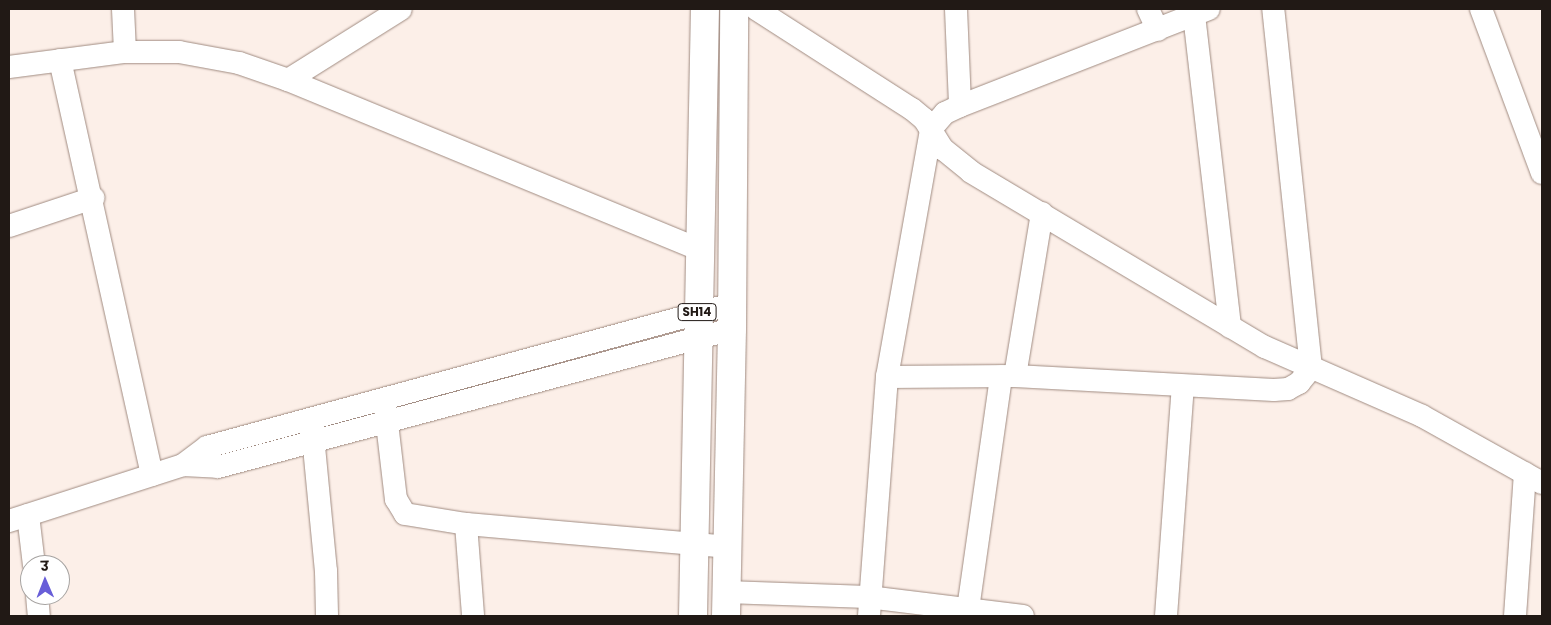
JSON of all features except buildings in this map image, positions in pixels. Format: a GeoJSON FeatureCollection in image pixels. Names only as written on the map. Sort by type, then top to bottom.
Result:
{"type":"FeatureCollection","features":[{"type":"Feature","properties":{"kind":"main road","name":"SH14"},"geometry":{"type":"LineString","coordinates":[[693,616],[697,325],[705,9]]}},
{"type":"Feature","properties":{"kind":"main road","name":"SH14"},"geometry":{"type":"LineString","coordinates":[[726,604],[732,316],[734,9]]}},
{"type":"Feature","properties":{"kind":"street"},"geometry":{"type":"LineString","coordinates":[[123,9],[125,52]]}},
{"type":"Feature","properties":{"kind":"street"},"geometry":{"type":"LineString","coordinates":[[288,80],[401,9]]}},
{"type":"Feature","properties":{"kind":"street"},"geometry":{"type":"LineString","coordinates":[[756,9],[912,109],[931,129],[943,149],[971,172],[1230,327],[1311,368],[1422,416],[1534,478],[1515,616]]}},
{"type":"Feature","properties":{"kind":"street"},"geometry":{"type":"LineString","coordinates":[[956,9],[960,106]]}},
{"type":"Feature","properties":{"kind":"street"},"geometry":{"type":"LineString","coordinates":[[1148,9],[1158,30]]}},
{"type":"Feature","properties":{"kind":"street"},"geometry":{"type":"LineString","coordinates":[[887,377],[1008,376],[1183,387],[1288,389],[1299,383],[1311,368],[1273,9]]}},
{"type":"Feature","properties":{"kind":"street"},"geometry":{"type":"LineString","coordinates":[[1481,9],[1542,172]]}},
{"type":"Feature","properties":{"kind":"street"},"geometry":{"type":"LineString","coordinates":[[868,606],[887,377],[931,129],[945,113],[1202,12],[1230,327]]}},
{"type":"Feature","properties":{"kind":"street"},"geometry":{"type":"LineString","coordinates":[[9,67],[125,52],[179,52],[211,56],[288,80],[700,250]]}},
{"type":"Feature","properties":{"kind":"street"},"geometry":{"type":"LineString","coordinates":[[60,60],[93,198],[152,475]]}},
{"type":"Feature","properties":{"kind":"street"},"geometry":{"type":"LineString","coordinates":[[9,226],[93,198]]}},
{"type":"Feature","properties":{"kind":"street"},"geometry":{"type":"LineString","coordinates":[[968,609],[1008,376],[1042,214]]}},
{"type":"Feature","properties":{"kind":"street"},"geometry":{"type":"LineString","coordinates":[[31,555],[18,518],[183,465],[218,467],[383,398],[732,316]]}},
{"type":"Feature","properties":{"kind":"street"},"geometry":{"type":"LineString","coordinates":[[312,428],[387,420],[697,325]]}},
{"type":"Feature","properties":{"kind":"street"},"geometry":{"type":"LineString","coordinates":[[1166,616],[1183,387]]}},
{"type":"Feature","properties":{"kind":"street"},"geometry":{"type":"LineString","coordinates":[[383,398],[399,508],[413,516],[466,524],[727,547]]}},
{"type":"Feature","properties":{"kind":"street"},"geometry":{"type":"LineString","coordinates":[[312,428],[324,552],[327,616]]}},
{"type":"Feature","properties":{"kind":"street"},"geometry":{"type":"LineString","coordinates":[[466,524],[474,616]]}},
{"type":"Feature","properties":{"kind":"street"},"geometry":{"type":"LineString","coordinates":[[726,604],[968,609],[1023,616]]}}]}
